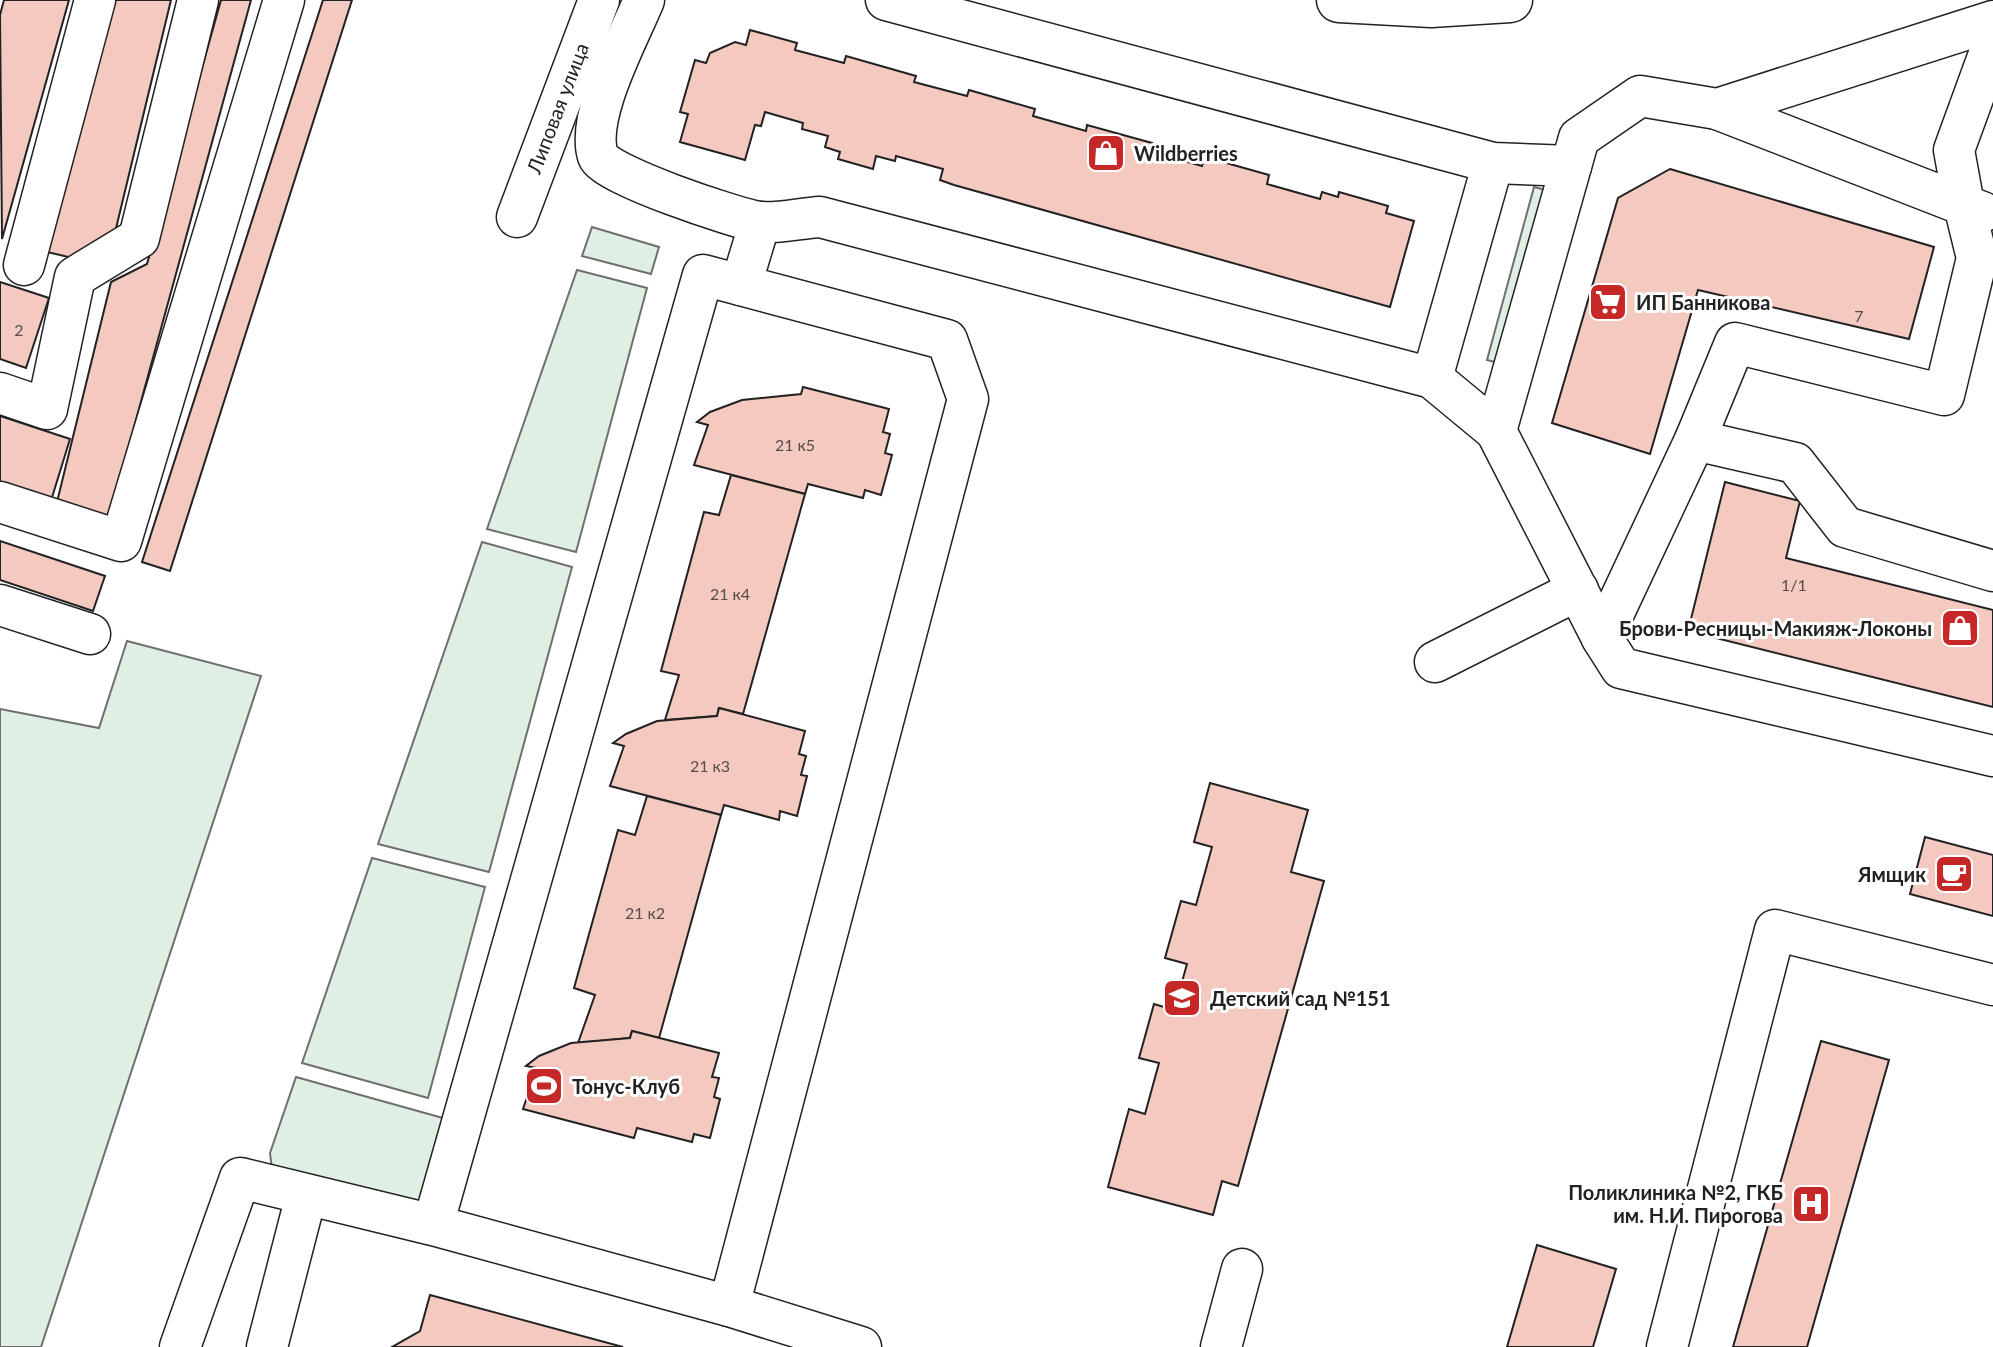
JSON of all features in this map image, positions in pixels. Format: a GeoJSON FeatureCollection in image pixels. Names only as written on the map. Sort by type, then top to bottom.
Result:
{"type":"FeatureCollection","features":[{"type":"Feature","properties":{"kind":"main road"},"geometry":{"type":"LineString","coordinates":[[1339,0],[1431,5],[1510,0]]}},
{"type":"Feature","properties":{"kind":"street"},"geometry":{"type":"LineString","coordinates":[[95,0],[12,261],[75,277],[139,238],[198,0]]}},
{"type":"Feature","properties":{"kind":"street"},"geometry":{"type":"LineString","coordinates":[[0,502],[121,541],[284,0]]}},
{"type":"Feature","properties":{"kind":"street","name":"Липовая улица"},"geometry":{"type":"LineString","coordinates":[[517,217],[599,0]]}},
{"type":"Feature","properties":{"kind":"street"},"geometry":{"type":"LineString","coordinates":[[598,157],[597,133],[605,93],[644,0]]}},
{"type":"Feature","properties":{"kind":"street"},"geometry":{"type":"LineString","coordinates":[[886,0],[1493,163],[1571,166]]}},
{"type":"Feature","properties":{"kind":"street"},"geometry":{"type":"LineString","coordinates":[[1717,109],[1993,21]]}},
{"type":"Feature","properties":{"kind":"street"},"geometry":{"type":"LineString","coordinates":[[1602,638],[1695,440],[1735,343],[1944,395],[1977,258],[1978,210],[1954,150],[1993,43]]}},
{"type":"Feature","properties":{"kind":"street"},"geometry":{"type":"LineString","coordinates":[[1496,431],[1579,138],[1640,96],[1717,109],[1978,210]]}},
{"type":"Feature","properties":{"kind":"street"},"geometry":{"type":"LineString","coordinates":[[545,137],[598,157],[610,169],[636,182],[760,222],[820,217],[1432,378],[1496,431],[1602,638],[1621,668],[1993,756]]}},
{"type":"Feature","properties":{"kind":"street"},"geometry":{"type":"LineString","coordinates":[[1432,378],[1493,163]]}},
{"type":"Feature","properties":{"kind":"street"},"geometry":{"type":"LineString","coordinates":[[741,285],[760,222]]}},
{"type":"Feature","properties":{"kind":"street"},"geometry":{"type":"LineString","coordinates":[[433,1225],[703,275],[947,340],[968,399],[729,1306]]}},
{"type":"Feature","properties":{"kind":"street"},"geometry":{"type":"LineString","coordinates":[[0,393],[47,409],[75,277]]}},
{"type":"Feature","properties":{"kind":"street"},"geometry":{"type":"LineString","coordinates":[[1695,440],[1795,463],[1845,527],[1993,571]]}},
{"type":"Feature","properties":{"kind":"street"},"geometry":{"type":"LineString","coordinates":[[1435,662],[1578,590]]}},
{"type":"Feature","properties":{"kind":"street"},"geometry":{"type":"LineString","coordinates":[[0,605],[90,634]]}},
{"type":"Feature","properties":{"kind":"street"},"geometry":{"type":"LineString","coordinates":[[1667,1347],[1775,930],[1993,985]]}},
{"type":"Feature","properties":{"kind":"street"},"geometry":{"type":"LineString","coordinates":[[180,1347],[240,1178],[433,1225],[729,1306],[861,1347]]}},
{"type":"Feature","properties":{"kind":"street"},"geometry":{"type":"LineString","coordinates":[[267,1347],[306,1196]]}},
{"type":"Feature","properties":{"kind":"street"},"geometry":{"type":"LineString","coordinates":[[1221,1347],[1242,1269]]}},
{"type":"Feature","properties":{"kind":"green space"},"geometry":{"type":"Polygon","coordinates":[[[1534,187],[1546,190],[1499,363],[1487,360],[1534,187]]]}},
{"type":"Feature","properties":{"kind":"green space"},"geometry":{"type":"Polygon","coordinates":[[[592,227],[659,247],[651,274],[582,256],[592,227]]]}},
{"type":"Feature","properties":{"kind":"green space"},"geometry":{"type":"Polygon","coordinates":[[[577,270],[647,288],[576,552],[487,529],[577,270]]]}},
{"type":"Feature","properties":{"kind":"green space"},"geometry":{"type":"Polygon","coordinates":[[[482,542],[572,567],[489,872],[378,844],[482,542]]]}},
{"type":"Feature","properties":{"kind":"green space"},"geometry":{"type":"Polygon","coordinates":[[[127,641],[261,676],[41,1347],[0,1347],[0,709],[99,728],[127,641]]]}},
{"type":"Feature","properties":{"kind":"green space"},"geometry":{"type":"Polygon","coordinates":[[[372,858],[485,887],[428,1098],[302,1063],[372,858]]]}},
{"type":"Feature","properties":{"kind":"green space"},"geometry":{"type":"Polygon","coordinates":[[[296,1077],[450,1120],[433,1189],[417,1206],[272,1169],[270,1153],[296,1077]]]}},
{"type":"Feature","properties":{"kind":"building"},"geometry":{"type":"Polygon","coordinates":[[[4,0],[69,0],[2,239],[0,15],[4,0]]]}},
{"type":"Feature","properties":{"kind":"building"},"geometry":{"type":"Polygon","coordinates":[[[108,0],[171,0],[112,245],[81,260],[43,251],[108,0]]]}},
{"type":"Feature","properties":{"kind":"building"},"geometry":{"type":"Polygon","coordinates":[[[221,0],[251,0],[108,522],[56,506],[111,282],[147,264],[221,0]]]}},
{"type":"Feature","properties":{"kind":"building"},"geometry":{"type":"Polygon","coordinates":[[[323,0],[352,0],[170,571],[142,562],[323,0]]]}},
{"type":"Feature","properties":{"kind":"building"},"geometry":{"type":"Polygon","coordinates":[[[750,30],[797,43],[795,50],[844,63],[846,56],[916,76],[914,82],[967,96],[969,90],[1035,109],[1033,116],[1086,131],[1087,125],[1152,143],[1149,151],[1202,166],[1205,157],[1269,175],[1267,184],[1320,199],[1322,192],[1338,197],[1339,192],[1388,206],[1386,213],[1414,221],[1390,307],[954,185],[940,180],[943,169],[896,156],[895,161],[876,156],[873,169],[838,159],[840,152],[825,147],[828,136],[802,129],[803,123],[765,112],[761,126],[755,125],[745,160],[680,142],[688,114],[680,112],[695,60],[706,63],[710,53],[735,42],[746,45],[750,30]]]}},
{"type":"Feature","properties":{"kind":"building"},"geometry":{"type":"Polygon","coordinates":[[[1670,169],[1934,247],[1909,339],[1698,290],[1650,454],[1552,423],[1618,198],[1670,169]]]}},
{"type":"Feature","properties":{"kind":"building"},"geometry":{"type":"Polygon","coordinates":[[[0,282],[49,298],[26,368],[0,359],[0,282]]]}},
{"type":"Feature","properties":{"kind":"building"},"geometry":{"type":"Polygon","coordinates":[[[803,387],[889,409],[883,432],[890,434],[885,453],[892,455],[881,495],[865,490],[863,498],[808,484],[805,494],[694,465],[708,425],[697,422],[710,412],[742,400],[801,394],[803,387]]]}},
{"type":"Feature","properties":{"kind":"building"},"geometry":{"type":"Polygon","coordinates":[[[0,416],[70,439],[50,504],[0,488],[0,416]]]}},
{"type":"Feature","properties":{"kind":"building"},"geometry":{"type":"Polygon","coordinates":[[[731,475],[805,494],[743,714],[719,708],[717,716],[665,720],[679,675],[661,671],[704,512],[719,515],[731,475]]]}},
{"type":"Feature","properties":{"kind":"building"},"geometry":{"type":"Polygon","coordinates":[[[1725,482],[1800,501],[1786,558],[1993,610],[1993,707],[1688,631],[1725,482]]]}},
{"type":"Feature","properties":{"kind":"building"},"geometry":{"type":"Polygon","coordinates":[[[0,541],[105,576],[93,611],[0,580],[0,541]]]}},
{"type":"Feature","properties":{"kind":"building"},"geometry":{"type":"Polygon","coordinates":[[[719,708],[805,731],[799,754],[806,756],[801,775],[807,776],[797,816],[780,811],[779,820],[724,805],[721,815],[610,786],[624,746],[613,743],[657,721],[717,716],[719,708]]]}},
{"type":"Feature","properties":{"kind":"building"},"geometry":{"type":"Polygon","coordinates":[[[1210,783],[1308,810],[1291,872],[1324,881],[1238,1186],[1222,1181],[1213,1215],[1108,1187],[1129,1109],[1145,1114],[1159,1063],[1139,1058],[1154,1004],[1174,1010],[1187,964],[1165,958],[1181,901],[1196,905],[1212,847],[1194,842],[1210,783]]]}},
{"type":"Feature","properties":{"kind":"building"},"geometry":{"type":"Polygon","coordinates":[[[647,796],[721,815],[659,1038],[632,1031],[630,1038],[578,1043],[595,995],[574,988],[618,830],[635,835],[647,796]]]}},
{"type":"Feature","properties":{"kind":"building","name":"Ямщик"},"geometry":{"type":"Polygon","coordinates":[[[1925,837],[1993,855],[1993,916],[1910,894],[1925,837]]]}},
{"type":"Feature","properties":{"kind":"building"},"geometry":{"type":"Polygon","coordinates":[[[632,1031],[719,1053],[712,1077],[719,1078],[714,1097],[720,1099],[710,1138],[694,1134],[692,1142],[637,1128],[634,1138],[523,1109],[537,1068],[526,1066],[539,1056],[571,1043],[630,1038],[632,1031]]]}},
{"type":"Feature","properties":{"kind":"building","name":"Поликлиника №2, ГКБ им. Н.И. Пирогова"},"geometry":{"type":"Polygon","coordinates":[[[1821,1041],[1889,1060],[1807,1347],[1733,1347],[1821,1041]]]}},
{"type":"Feature","properties":{"kind":"building"},"geometry":{"type":"Polygon","coordinates":[[[1537,1245],[1616,1269],[1593,1347],[1507,1347],[1537,1245]]]}},
{"type":"Feature","properties":{"kind":"building"},"geometry":{"type":"Polygon","coordinates":[[[430,1295],[623,1347],[392,1347],[420,1331],[430,1295]]]}},
{"type":"Feature","properties":{"kind":"place","name":"Wildberries"},"geometry":{"type":"Point","coordinates":[1106,153]}},
{"type":"Feature","properties":{"kind":"place","name":"ИП Банникова"},"geometry":{"type":"Point","coordinates":[1608,302]}},
{"type":"Feature","properties":{"kind":"place","name":"Брови-Ресницы-Макияж-Локоны"},"geometry":{"type":"Point","coordinates":[1960,628]}},
{"type":"Feature","properties":{"kind":"place","name":"Ямщик"},"geometry":{"type":"Point","coordinates":[1954,874]}},
{"type":"Feature","properties":{"kind":"place","name":"Детский сад №151"},"geometry":{"type":"Point","coordinates":[1182,998]}},
{"type":"Feature","properties":{"kind":"place","name":"Тонус-Клуб"},"geometry":{"type":"Point","coordinates":[544,1086]}},
{"type":"Feature","properties":{"kind":"place","name":"Поликлиника №2, ГКБ им. Н.И. Пирогова"},"geometry":{"type":"Point","coordinates":[1811,1204]}}]}
